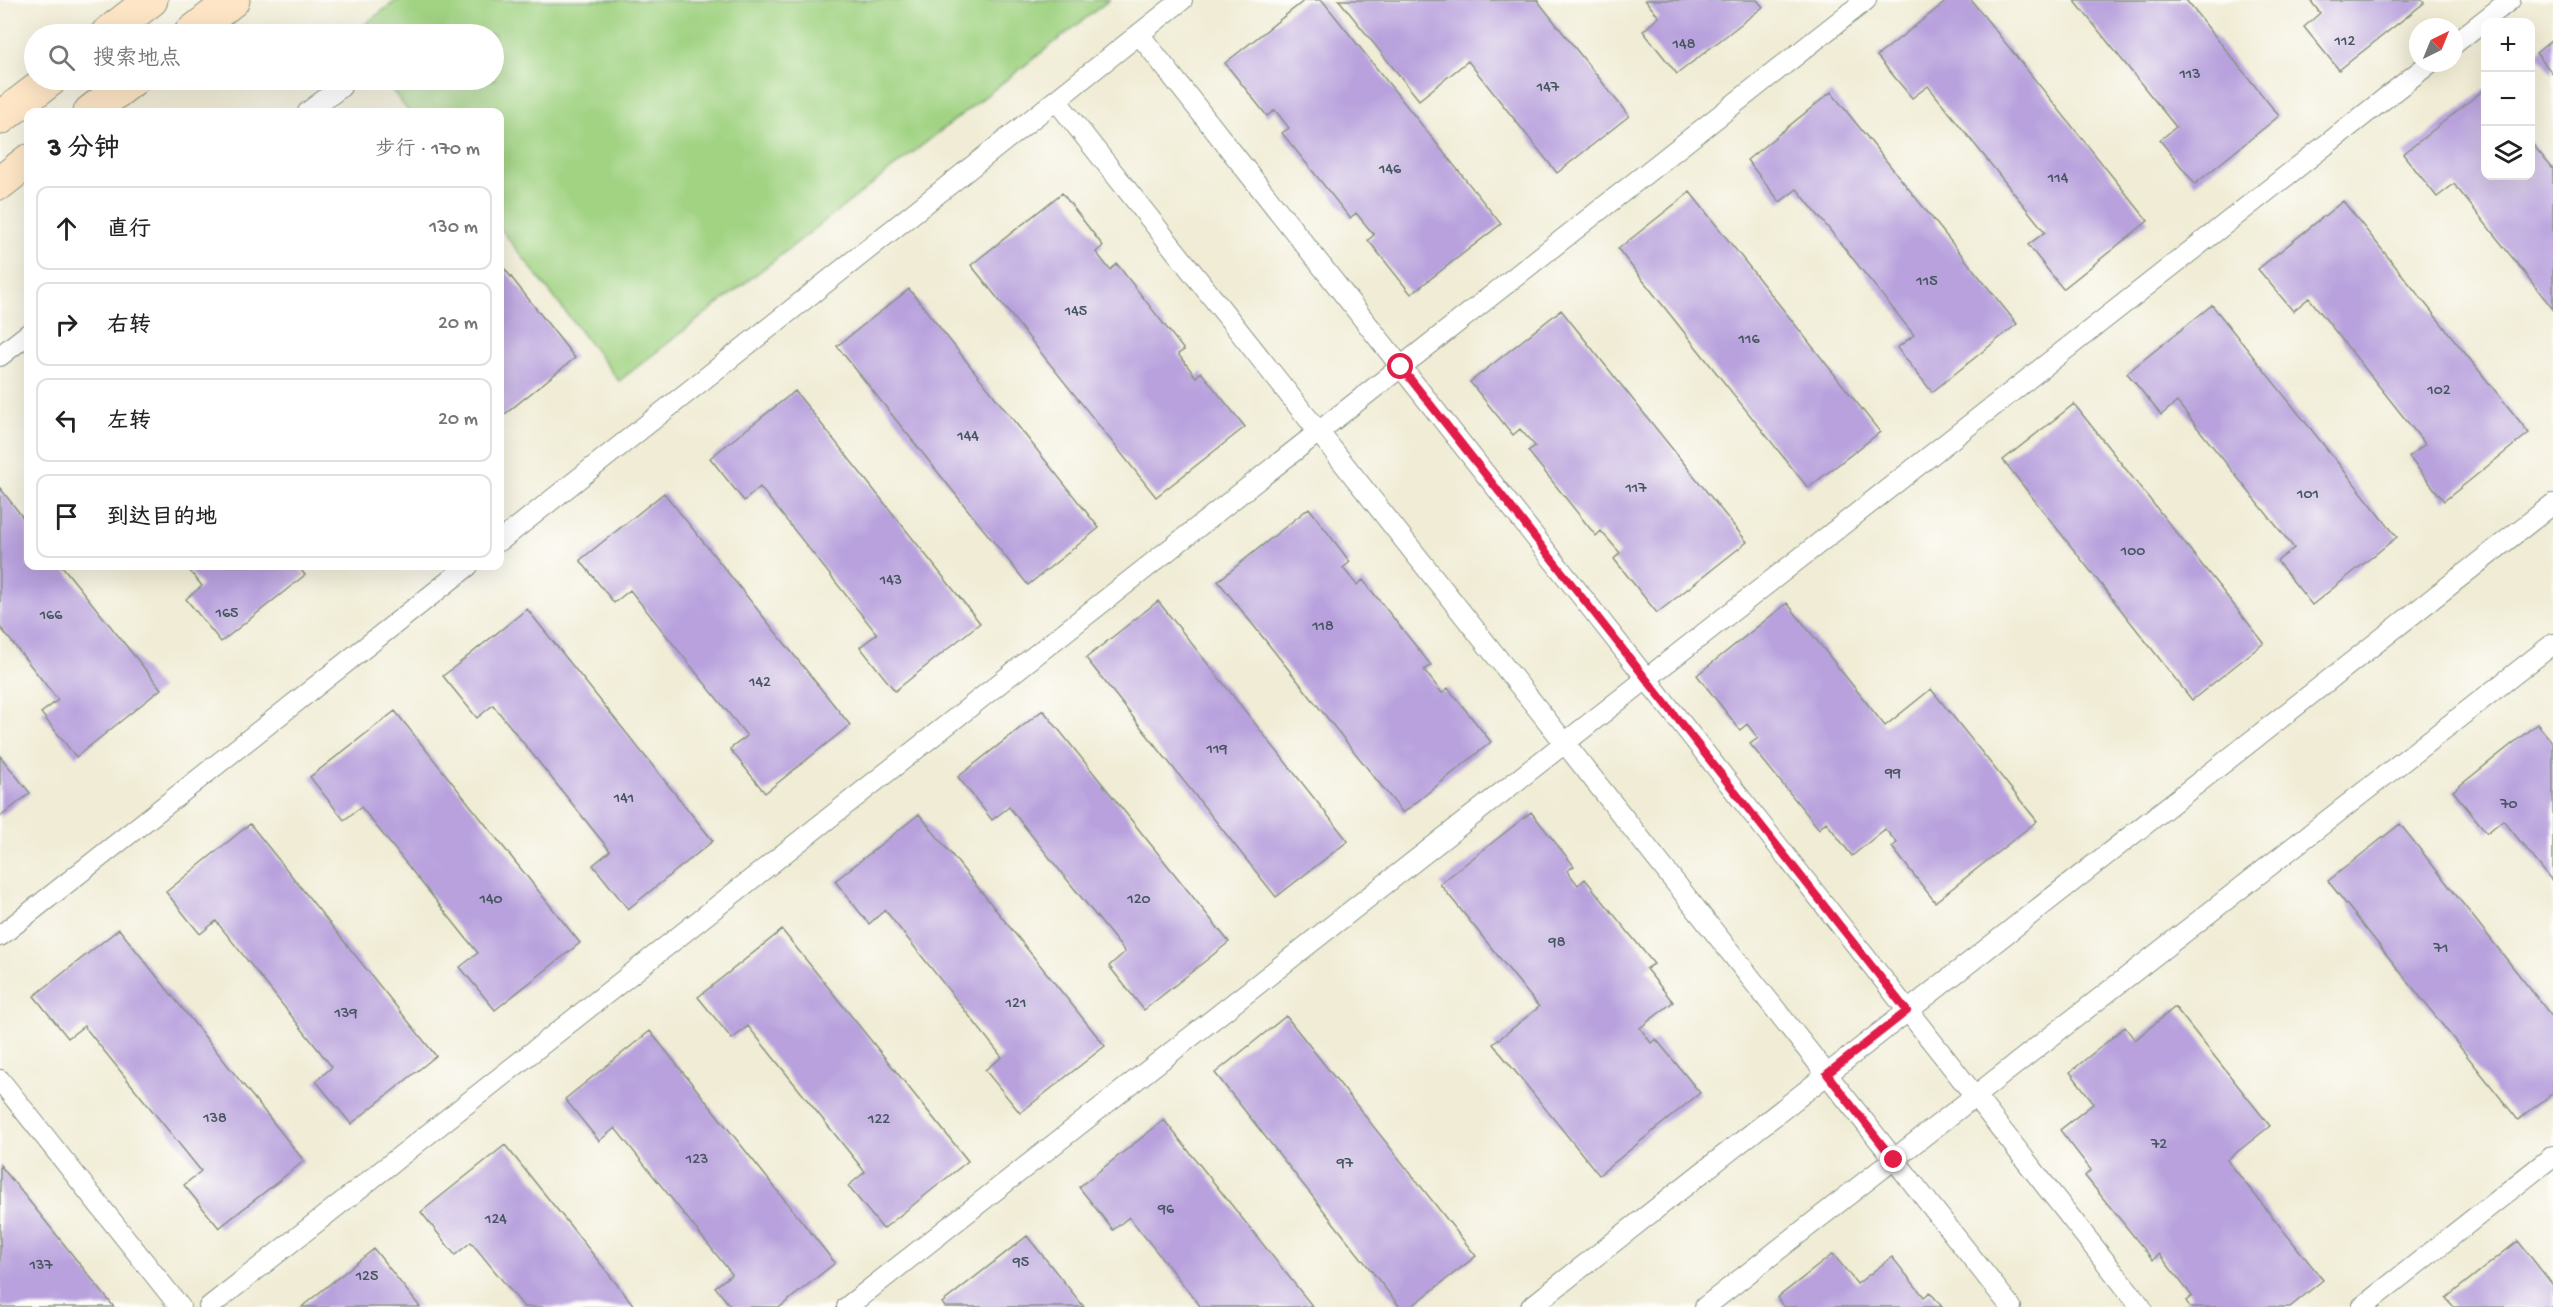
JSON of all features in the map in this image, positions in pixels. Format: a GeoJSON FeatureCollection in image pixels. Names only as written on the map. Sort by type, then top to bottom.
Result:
{"type":"FeatureCollection","features":[{"type":"Feature","properties":{"kind":"street"},"geometry":{"type":"LineString","coordinates":[[120,24],[151,0]]}},
{"type":"Feature","properties":{"kind":"street"},"geometry":{"type":"LineString","coordinates":[[203,24],[233,0]]}},
{"type":"Feature","properties":{"kind":"street"},"geometry":{"type":"LineString","coordinates":[[0,118],[37,90]]}},
{"type":"Feature","properties":{"kind":"street"},"geometry":{"type":"LineString","coordinates":[[95,108],[119,90]]}},
{"type":"Feature","properties":{"kind":"street"},"geometry":{"type":"LineString","coordinates":[[0,183],[24,164]]}},
{"type":"Feature","properties":{"kind":"lane"},"geometry":{"type":"LineString","coordinates":[[504,538],[1182,0]]}},
{"type":"Feature","properties":{"kind":"lane"},"geometry":{"type":"LineString","coordinates":[[208,1307],[1866,0]]}},
{"type":"Feature","properties":{"kind":"lane"},"geometry":{"type":"LineString","coordinates":[[2463,37],[2510,0]]}},
{"type":"Feature","properties":{"kind":"lane"},"geometry":{"type":"LineString","coordinates":[[1139,34],[2140,1307]]}},
{"type":"Feature","properties":{"kind":"lane"},"geometry":{"type":"LineString","coordinates":[[847,1307],[2419,72]]}},
{"type":"Feature","properties":{"kind":"lane"},"geometry":{"type":"LineString","coordinates":[[313,108],[337,90]]}},
{"type":"Feature","properties":{"kind":"lane"},"geometry":{"type":"LineString","coordinates":[[1056,100],[2011,1307]]}},
{"type":"Feature","properties":{"kind":"lane"},"geometry":{"type":"LineString","coordinates":[[0,356],[24,337]]}},
{"type":"Feature","properties":{"kind":"lane"},"geometry":{"type":"LineString","coordinates":[[1531,1307],[2553,504]]}},
{"type":"Feature","properties":{"kind":"lane"},"geometry":{"type":"LineString","coordinates":[[0,936],[463,570]]}},
{"type":"Feature","properties":{"kind":"lane"},"geometry":{"type":"LineString","coordinates":[[1705,1307],[2553,644]]}},
{"type":"Feature","properties":{"kind":"lane"},"geometry":{"type":"LineString","coordinates":[[0,1080],[180,1307]]}},
{"type":"Feature","properties":{"kind":"lane"},"geometry":{"type":"LineString","coordinates":[[2362,1307],[2553,1156]]}},
{"type":"Feature","properties":{"kind":"green space"},"geometry":{"type":"Polygon","coordinates":[[[397,0],[1109,0],[619,381],[504,233],[504,108],[406,108],[392,90],[504,90],[504,24],[365,24],[397,0]]]}},
{"type":"Feature","properties":{"kind":"building"},"geometry":{"type":"Polygon","coordinates":[[[1305,0],[1322,0],[1501,224],[1411,294],[1368,240],[1374,235],[1356,213],[1350,218],[1282,133],[1289,128],[1275,110],[1267,116],[1225,63],[1305,0]]]}},
{"type":"Feature","properties":{"kind":"building"},"geometry":{"type":"Polygon","coordinates":[[[1339,0],[1537,0],[1629,116],[1557,173],[1468,61],[1419,100],[1339,0]]]}},
{"type":"Feature","properties":{"kind":"building"},"geometry":{"type":"Polygon","coordinates":[[[1645,0],[1757,0],[1763,7],[1677,74],[1643,31],[1659,17],[1645,0]]]}},
{"type":"Feature","properties":{"kind":"building"},"geometry":{"type":"Polygon","coordinates":[[[1948,0],[1971,0],[2148,221],[2063,289],[2028,245],[2045,232],[1928,86],[1912,98],[1877,56],[1948,0]]]}},
{"type":"Feature","properties":{"kind":"building"},"geometry":{"type":"Polygon","coordinates":[[[2074,0],[2186,0],[2279,116],[2195,184],[2160,140],[2176,127],[2074,0]]]}},
{"type":"Feature","properties":{"kind":"building"},"geometry":{"type":"Polygon","coordinates":[[[2310,0],[2422,0],[2424,3],[2339,70],[2304,27],[2320,13],[2310,0]]]}},
{"type":"Feature","properties":{"kind":"building"},"geometry":{"type":"Polygon","coordinates":[[[2553,39],[2553,74],[2536,53],[2553,39]]]}},
{"type":"Feature","properties":{"kind":"building"},"geometry":{"type":"Polygon","coordinates":[[[1831,92],[2017,324],[1932,392],[1897,348],[1914,335],[1797,189],[1780,202],[1747,160],[1831,92]]]}},
{"type":"Feature","properties":{"kind":"building"},"geometry":{"type":"Polygon","coordinates":[[[2481,92],[2481,180],[2535,180],[2535,147],[2553,169],[2553,309],[2454,184],[2437,197],[2403,154],[2481,92]]]}},
{"type":"Feature","properties":{"kind":"building"},"geometry":{"type":"Polygon","coordinates":[[[1690,192],[1880,432],[1808,488],[1618,249],[1690,192]]]}},
{"type":"Feature","properties":{"kind":"building"},"geometry":{"type":"Polygon","coordinates":[[[1062,193],[1103,246],[1096,252],[1110,270],[1117,264],[1184,350],[1178,354],[1196,377],[1201,372],[1245,427],[1156,497],[971,265],[1062,193]]]}},
{"type":"Feature","properties":{"kind":"building"},"geometry":{"type":"Polygon","coordinates":[[[2343,201],[2529,433],[2444,501],[2409,457],[2425,444],[2309,298],[2293,311],[2258,269],[2343,201]]]}},
{"type":"Feature","properties":{"kind":"building"},"geometry":{"type":"Polygon","coordinates":[[[504,268],[575,358],[504,415],[504,268]]]}},
{"type":"Feature","properties":{"kind":"building"},"geometry":{"type":"Polygon","coordinates":[[[909,289],[1099,528],[1028,585],[837,346],[909,289]]]}},
{"type":"Feature","properties":{"kind":"building"},"geometry":{"type":"Polygon","coordinates":[[[2212,305],[2397,537],[2312,605],[2277,561],[2294,548],[2177,402],[2161,415],[2127,373],[2212,305]]]}},
{"type":"Feature","properties":{"kind":"building"},"geometry":{"type":"Polygon","coordinates":[[[1561,310],[1747,542],[1657,613],[1614,559],[1620,553],[1601,531],[1596,536],[1528,451],[1535,446],[1520,429],[1513,435],[1470,382],[1561,310]]]}},
{"type":"Feature","properties":{"kind":"building"},"geometry":{"type":"Polygon","coordinates":[[[795,391],[980,623],[895,691],[860,647],[877,634],[760,487],[744,501],[710,458],[795,391]]]}},
{"type":"Feature","properties":{"kind":"building"},"geometry":{"type":"Polygon","coordinates":[[[2074,404],[2264,643],[2192,700],[2003,460],[2074,404]]]}},
{"type":"Feature","properties":{"kind":"building"},"geometry":{"type":"Polygon","coordinates":[[[0,488],[24,519],[24,570],[65,570],[161,689],[76,757],[41,713],[58,700],[0,627],[0,488]]]}},
{"type":"Feature","properties":{"kind":"building"},"geometry":{"type":"Polygon","coordinates":[[[664,493],[850,725],[765,793],[730,749],[747,736],[630,590],[614,603],[580,560],[664,493]]]}},
{"type":"Feature","properties":{"kind":"building"},"geometry":{"type":"Polygon","coordinates":[[[1309,508],[1350,562],[1343,568],[1357,585],[1363,580],[1431,665],[1424,670],[1442,693],[1448,688],[1491,742],[1403,813],[1218,581],[1309,508]]]}},
{"type":"Feature","properties":{"kind":"building"},"geometry":{"type":"Polygon","coordinates":[[[189,570],[301,570],[305,575],[221,642],[186,599],[202,586],[189,570]]]}},
{"type":"Feature","properties":{"kind":"building"},"geometry":{"type":"Polygon","coordinates":[[[1158,601],[1348,841],[1276,897],[1086,658],[1158,601]]]}},
{"type":"Feature","properties":{"kind":"building"},"geometry":{"type":"Polygon","coordinates":[[[1787,603],[1885,726],[1931,689],[2037,821],[1935,902],[1892,847],[1897,843],[1885,829],[1852,856],[1826,822],[1819,829],[1750,744],[1758,738],[1747,724],[1740,730],[1697,675],[1787,603]]]}},
{"type":"Feature","properties":{"kind":"building"},"geometry":{"type":"Polygon","coordinates":[[[527,609],[713,841],[628,909],[593,865],[610,851],[493,705],[477,718],[443,676],[527,609]]]}},
{"type":"Feature","properties":{"kind":"building"},"geometry":{"type":"Polygon","coordinates":[[[1043,710],[1229,942],[1144,1010],[1109,966],[1125,952],[1009,807],[992,820],[958,777],[1043,710]]]}},
{"type":"Feature","properties":{"kind":"building"},"geometry":{"type":"Polygon","coordinates":[[[395,711],[580,943],[495,1010],[460,967],[478,953],[361,807],[344,820],[310,777],[395,711]]]}},
{"type":"Feature","properties":{"kind":"building"},"geometry":{"type":"Polygon","coordinates":[[[2537,724],[2553,743],[2553,882],[2503,820],[2487,833],[2453,791],[2537,724]]]}},
{"type":"Feature","properties":{"kind":"building"},"geometry":{"type":"Polygon","coordinates":[[[0,756],[30,793],[0,817],[0,756]]]}},
{"type":"Feature","properties":{"kind":"building"},"geometry":{"type":"Polygon","coordinates":[[[1531,812],[1574,866],[1567,871],[1578,885],[1585,879],[1654,964],[1646,969],[1673,1002],[1640,1028],[1651,1043],[1656,1039],[1700,1093],[1599,1175],[1493,1044],[1539,1007],[1440,884],[1531,812]]]}},
{"type":"Feature","properties":{"kind":"building"},"geometry":{"type":"Polygon","coordinates":[[[919,814],[1105,1046],[1020,1113],[985,1070],[1002,1057],[885,910],[869,924],[835,881],[919,814]]]}},
{"type":"Feature","properties":{"kind":"building"},"geometry":{"type":"Polygon","coordinates":[[[250,824],[436,1056],[351,1124],[316,1081],[332,1067],[216,921],[200,934],[166,892],[250,824]]]}},
{"type":"Feature","properties":{"kind":"building"},"geometry":{"type":"Polygon","coordinates":[[[2400,824],[2553,1018],[2553,1093],[2518,1120],[2328,881],[2400,824]]]}},
{"type":"Feature","properties":{"kind":"building"},"geometry":{"type":"Polygon","coordinates":[[[119,929],[304,1161],[219,1228],[184,1185],[201,1171],[84,1026],[68,1038],[34,996],[119,929]]]}},
{"type":"Feature","properties":{"kind":"building"},"geometry":{"type":"Polygon","coordinates":[[[782,930],[968,1161],[883,1229],[848,1186],[865,1172],[748,1026],[732,1039],[698,997],[782,930]]]}},
{"type":"Feature","properties":{"kind":"building"},"geometry":{"type":"Polygon","coordinates":[[[2175,1007],[2270,1126],[2227,1160],[2323,1280],[2290,1307],[2190,1307],[2186,1301],[2192,1296],[2159,1254],[2153,1260],[2085,1176],[2091,1170],[2060,1130],[2094,1103],[2070,1072],[2125,1027],[2135,1040],[2175,1007]]]}},
{"type":"Feature","properties":{"kind":"building"},"geometry":{"type":"Polygon","coordinates":[[[1286,1016],[1476,1256],[1411,1307],[1400,1307],[1215,1073],[1286,1016]]]}},
{"type":"Feature","properties":{"kind":"building"},"geometry":{"type":"Polygon","coordinates":[[[650,1031],[835,1263],[780,1307],[731,1307],[715,1287],[732,1274],[615,1128],[599,1141],[565,1099],[650,1031]]]}},
{"type":"Feature","properties":{"kind":"building"},"geometry":{"type":"Polygon","coordinates":[[[1164,1120],[1313,1307],[1201,1307],[1129,1217],[1113,1230],[1079,1187],[1164,1120]]]}},
{"type":"Feature","properties":{"kind":"building"},"geometry":{"type":"Polygon","coordinates":[[[505,1145],[635,1307],[524,1307],[471,1242],[455,1255],[421,1212],[505,1145]]]}},
{"type":"Feature","properties":{"kind":"building"},"geometry":{"type":"Polygon","coordinates":[[[0,1165],[114,1307],[2,1307],[0,1305],[0,1165]]]}},
{"type":"Feature","properties":{"kind":"building"},"geometry":{"type":"Polygon","coordinates":[[[1027,1236],[1084,1307],[945,1307],[942,1303],[1027,1236]]]}},
{"type":"Feature","properties":{"kind":"building"},"geometry":{"type":"Polygon","coordinates":[[[2518,1241],[2553,1285],[2553,1307],[2454,1307],[2446,1298],[2518,1241]]]}},
{"type":"Feature","properties":{"kind":"building"},"geometry":{"type":"Polygon","coordinates":[[[374,1249],[420,1307],[302,1307],[305,1304],[374,1249]]]}},
{"type":"Feature","properties":{"kind":"building"},"geometry":{"type":"Polygon","coordinates":[[[1833,1254],[1857,1284],[1892,1257],[1924,1297],[1930,1292],[1942,1307],[1784,1307],[1777,1298],[1833,1254]]]}},
{"type":"Feature","properties":{"kind":"route"},"geometry":{"type":"LineString","coordinates":[[1401,367],[1907,1011],[1827,1074],[1894,1160]]}}]}
